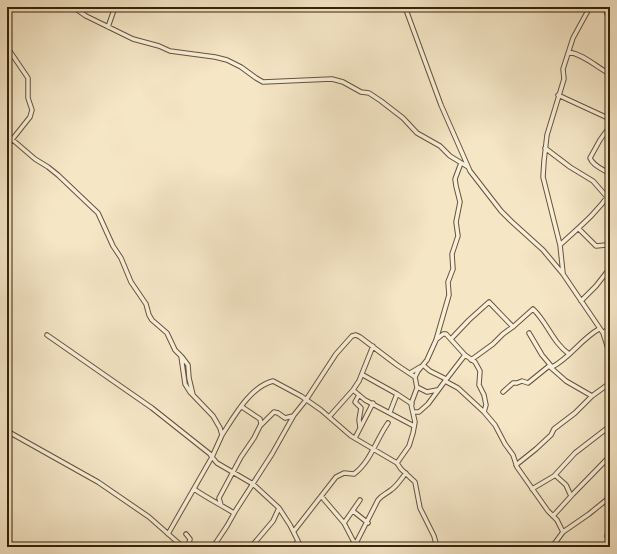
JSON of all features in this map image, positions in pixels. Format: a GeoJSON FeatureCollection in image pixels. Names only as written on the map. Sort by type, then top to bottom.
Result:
{"type":"FeatureCollection","features":[{"type":"Feature","properties":{"kind":"street"},"geometry":{"type":"LineString","coordinates":[[73,7],[86,16],[133,39],[159,46],[170,51],[216,57],[226,60],[241,66],[263,82],[332,79],[343,82],[361,92],[369,93],[382,101],[403,118],[417,133],[440,146],[450,156],[468,167]]}},
{"type":"Feature","properties":{"kind":"street"},"geometry":{"type":"LineString","coordinates":[[108,27],[115,7]]}},
{"type":"Feature","properties":{"kind":"street"},"geometry":{"type":"LineString","coordinates":[[405,7],[442,105],[471,173],[501,211],[543,250],[563,274],[603,333],[610,355]]}},
{"type":"Feature","properties":{"kind":"street"},"geometry":{"type":"LineString","coordinates":[[563,274],[560,245],[543,177],[545,148],[558,95],[564,79],[563,69],[573,38],[590,7]]}},
{"type":"Feature","properties":{"kind":"street"},"geometry":{"type":"LineString","coordinates":[[605,7],[610,23]]}},
{"type":"Feature","properties":{"kind":"street"},"geometry":{"type":"LineString","coordinates":[[7,47],[28,78],[28,98],[32,110],[30,116],[7,146]]}},
{"type":"Feature","properties":{"kind":"street"},"geometry":{"type":"LineString","coordinates":[[569,52],[589,59],[599,68],[610,74]]}},
{"type":"Feature","properties":{"kind":"street"},"geometry":{"type":"LineString","coordinates":[[558,95],[610,119]]}},
{"type":"Feature","properties":{"kind":"street"},"geometry":{"type":"LineString","coordinates":[[610,126],[590,158],[596,165],[610,174]]}},
{"type":"Feature","properties":{"kind":"street"},"geometry":{"type":"LineString","coordinates":[[7,135],[58,175],[98,213],[113,246],[121,258],[131,282],[146,304],[149,315],[152,320],[166,331],[175,350],[188,365],[193,395]]}},
{"type":"Feature","properties":{"kind":"street"},"geometry":{"type":"LineString","coordinates":[[545,148],[570,167],[593,181],[609,195],[579,229],[560,245]]}},
{"type":"Feature","properties":{"kind":"street"},"geometry":{"type":"LineString","coordinates":[[410,373],[427,360],[436,340],[449,295],[448,282],[454,267],[452,254],[458,236],[456,222],[460,202],[455,179],[461,163]]}},
{"type":"Feature","properties":{"kind":"street"},"geometry":{"type":"LineString","coordinates":[[579,229],[596,246],[606,244],[610,246]]}},
{"type":"Feature","properties":{"kind":"street"},"geometry":{"type":"LineString","coordinates":[[581,301],[609,270]]}},
{"type":"Feature","properties":{"kind":"street"},"geometry":{"type":"LineString","coordinates":[[609,270],[610,276]]}},
{"type":"Feature","properties":{"kind":"street"},"geometry":{"type":"LineString","coordinates":[[451,339],[466,323],[489,303],[512,327]]}},
{"type":"Feature","properties":{"kind":"street"},"geometry":{"type":"LineString","coordinates":[[471,360],[493,344],[533,309],[549,328],[559,345],[569,354]]}},
{"type":"Feature","properties":{"kind":"street"},"geometry":{"type":"LineString","coordinates":[[603,333],[610,327]]}},
{"type":"Feature","properties":{"kind":"street"},"geometry":{"type":"LineString","coordinates":[[503,392],[514,383],[523,381],[528,383],[547,367],[553,367],[564,360],[590,334],[599,329]]}},
{"type":"Feature","properties":{"kind":"street"},"geometry":{"type":"LineString","coordinates":[[529,333],[542,355],[553,367],[568,382],[592,396]]}},
{"type":"Feature","properties":{"kind":"street"},"geometry":{"type":"LineString","coordinates":[[436,340],[444,334],[475,362],[480,372],[479,385],[484,395],[486,405],[484,412]]}},
{"type":"Feature","properties":{"kind":"street"},"geometry":{"type":"LineString","coordinates":[[47,335],[152,408],[165,420],[204,448],[217,463],[253,484],[279,508],[294,531],[301,547]]}},
{"type":"Feature","properties":{"kind":"street"},"geometry":{"type":"LineString","coordinates":[[213,547],[272,454],[294,415],[306,400],[336,354],[352,336],[356,335],[360,337],[415,377],[417,387],[412,404],[415,422],[410,442],[398,463]]}},
{"type":"Feature","properties":{"kind":"street"},"geometry":{"type":"LineString","coordinates":[[329,417],[353,390],[363,375],[373,346]]}},
{"type":"Feature","properties":{"kind":"street"},"geometry":{"type":"LineString","coordinates":[[413,412],[418,413],[421,411],[466,355]]}},
{"type":"Feature","properties":{"kind":"street"},"geometry":{"type":"LineString","coordinates":[[181,356],[184,381],[187,387],[213,416],[222,435]]}},
{"type":"Feature","properties":{"kind":"street"},"geometry":{"type":"LineString","coordinates":[[415,377],[422,365]]}},
{"type":"Feature","properties":{"kind":"street"},"geometry":{"type":"LineString","coordinates":[[422,365],[458,388],[484,412],[500,432],[505,444],[513,455],[516,465],[532,490],[548,511],[554,516],[563,532]]}},
{"type":"Feature","properties":{"kind":"street"},"geometry":{"type":"LineString","coordinates":[[363,375],[412,404]]}},
{"type":"Feature","properties":{"kind":"street"},"geometry":{"type":"LineString","coordinates":[[168,534],[212,457],[222,435],[255,390],[272,380],[287,389],[294,391],[355,438],[398,463],[398,466],[415,482],[420,508],[436,539],[437,547]]}},
{"type":"Feature","properties":{"kind":"street"},"geometry":{"type":"LineString","coordinates":[[516,465],[536,450],[551,435],[554,429],[575,413],[592,396],[610,384]]}},
{"type":"Feature","properties":{"kind":"street"},"geometry":{"type":"LineString","coordinates":[[417,387],[427,392],[438,389]]}},
{"type":"Feature","properties":{"kind":"street"},"geometry":{"type":"LineString","coordinates":[[353,390],[359,395],[414,426]]}},
{"type":"Feature","properties":{"kind":"street"},"geometry":{"type":"LineString","coordinates":[[390,412],[397,394]]}},
{"type":"Feature","properties":{"kind":"street"},"geometry":{"type":"LineString","coordinates":[[359,395],[355,402],[361,408],[359,420],[360,428]]}},
{"type":"Feature","properties":{"kind":"street"},"geometry":{"type":"LineString","coordinates":[[355,438],[373,403]]}},
{"type":"Feature","properties":{"kind":"street"},"geometry":{"type":"LineString","coordinates":[[242,407],[260,419],[260,426]]}},
{"type":"Feature","properties":{"kind":"street"},"geometry":{"type":"LineString","coordinates":[[221,505],[219,499],[244,451],[254,438],[260,426],[274,412],[287,419],[294,415]]}},
{"type":"Feature","properties":{"kind":"street"},"geometry":{"type":"LineString","coordinates":[[294,531],[336,477],[344,473],[351,475],[355,474],[362,466],[374,450],[381,433],[388,423]]}},
{"type":"Feature","properties":{"kind":"street"},"geometry":{"type":"LineString","coordinates":[[532,490],[556,475],[575,453],[610,426]]}},
{"type":"Feature","properties":{"kind":"street"},"geometry":{"type":"LineString","coordinates":[[7,432],[98,482],[149,517],[183,547]]}},
{"type":"Feature","properties":{"kind":"street"},"geometry":{"type":"LineString","coordinates":[[554,516],[571,496],[610,456]]}},
{"type":"Feature","properties":{"kind":"street"},"geometry":{"type":"LineString","coordinates":[[354,545],[381,497],[397,485],[406,473]]}},
{"type":"Feature","properties":{"kind":"street"},"geometry":{"type":"LineString","coordinates":[[556,475],[566,485],[571,496]]}},
{"type":"Feature","properties":{"kind":"street"},"geometry":{"type":"LineString","coordinates":[[194,489],[234,513]]}},
{"type":"Feature","properties":{"kind":"street"},"geometry":{"type":"LineString","coordinates":[[321,496],[344,523],[354,545]]}},
{"type":"Feature","properties":{"kind":"street"},"geometry":{"type":"LineString","coordinates":[[552,547],[563,532],[590,514],[610,497]]}},
{"type":"Feature","properties":{"kind":"street"},"geometry":{"type":"LineString","coordinates":[[344,523],[360,500]]}},
{"type":"Feature","properties":{"kind":"street"},"geometry":{"type":"LineString","coordinates":[[251,547],[273,521],[279,508]]}},
{"type":"Feature","properties":{"kind":"street"},"geometry":{"type":"LineString","coordinates":[[353,511],[368,522]]}},
{"type":"Feature","properties":{"kind":"street"},"geometry":{"type":"LineString","coordinates":[[610,526],[607,536],[610,543]]}},
{"type":"Feature","properties":{"kind":"street"},"geometry":{"type":"LineString","coordinates":[[186,534],[190,539],[188,547]]}},
{"type":"Feature","properties":{"kind":"street"},"geometry":{"type":"LineString","coordinates":[[293,547],[298,541]]}}]}
